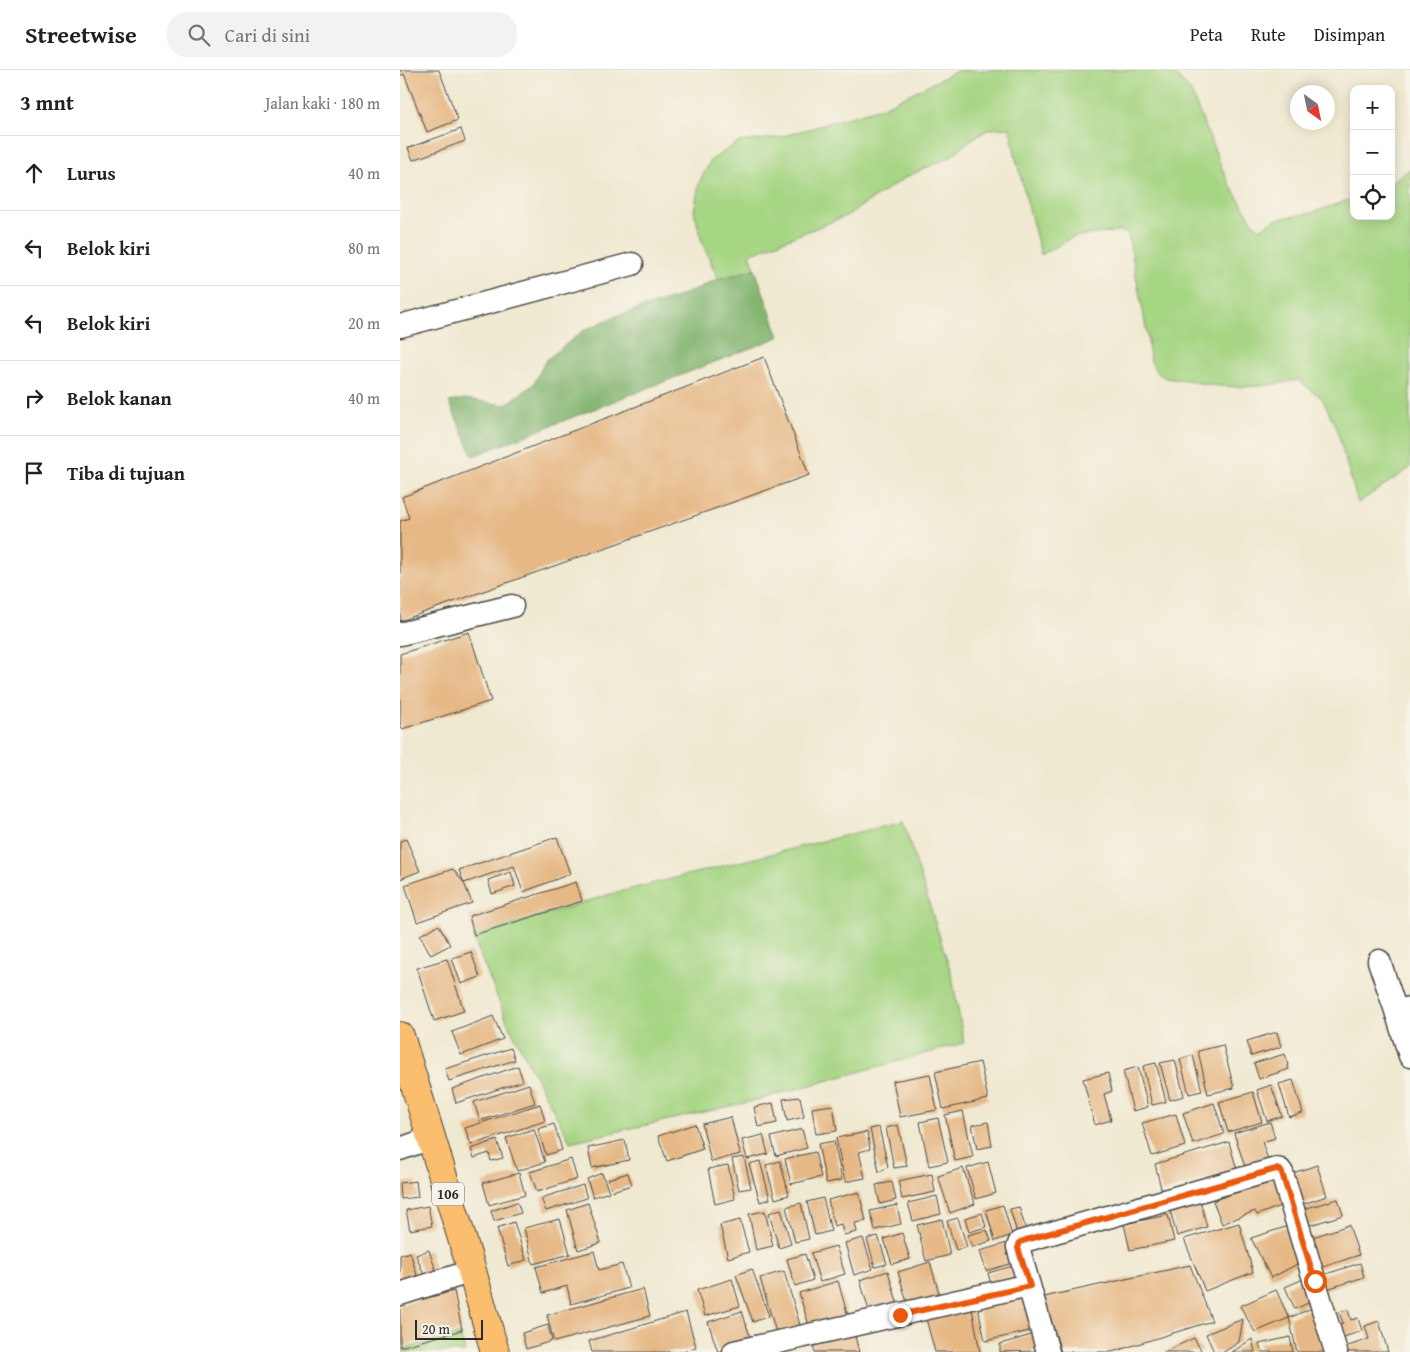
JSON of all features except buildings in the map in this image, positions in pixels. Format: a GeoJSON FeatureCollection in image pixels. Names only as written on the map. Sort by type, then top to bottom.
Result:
{"type":"FeatureCollection","features":[{"type":"Feature","properties":{"kind":"main road","name":"106"},"geometry":{"type":"LineString","coordinates":[[400,1036],[495,1352]]}},
{"type":"Feature","properties":{"kind":"street"},"geometry":{"type":"LineString","coordinates":[[400,326],[632,264]]}},
{"type":"Feature","properties":{"kind":"street"},"geometry":{"type":"LineString","coordinates":[[400,634],[512,606]]}},
{"type":"Feature","properties":{"kind":"street"},"geometry":{"type":"LineString","coordinates":[[1379,961],[1403,1009],[1410,1056]]}},
{"type":"Feature","properties":{"kind":"street"},"geometry":{"type":"LineString","coordinates":[[400,1149],[431,1138]]}},
{"type":"Feature","properties":{"kind":"street"},"geometry":{"type":"LineString","coordinates":[[1048,1352],[1018,1248],[1020,1242],[1276,1169],[1282,1173],[1336,1352]]}},
{"type":"Feature","properties":{"kind":"street"},"geometry":{"type":"LineString","coordinates":[[400,1294],[472,1271]]}},
{"type":"Feature","properties":{"kind":"street"},"geometry":{"type":"LineString","coordinates":[[734,1352],[1030,1286]]}},
{"type":"Feature","properties":{"kind":"green space"},"geometry":{"type":"Polygon","coordinates":[[[959,70],[1171,70],[1190,90],[1227,180],[1259,229],[1277,219],[1311,213],[1350,199],[1350,220],[1395,220],[1395,179],[1410,169],[1410,468],[1358,503],[1336,427],[1322,398],[1298,380],[1263,386],[1239,387],[1167,378],[1158,373],[1152,364],[1149,353],[1148,338],[1128,234],[1119,231],[1073,237],[1041,255],[1016,159],[1010,128],[989,129],[969,141],[952,156],[906,177],[846,216],[750,254],[755,269],[718,279],[702,242],[694,211],[699,183],[711,160],[739,142],[777,138],[881,108],[959,70]]]}},
{"type":"Feature","properties":{"kind":"green space"},"geometry":{"type":"Polygon","coordinates":[[[755,269],[779,337],[473,456],[449,402],[465,399],[505,405],[533,385],[546,360],[583,331],[613,317],[680,296],[718,279],[755,269]]]}},
{"type":"Feature","properties":{"kind":"green space"},"geometry":{"type":"Polygon","coordinates":[[[903,821],[952,976],[964,1043],[749,1102],[570,1142],[508,1024],[473,937],[607,895],[903,821]]]}},
{"type":"Feature","properties":{"kind":"green space"},"geometry":{"type":"Polygon","coordinates":[[[460,1334],[465,1352],[400,1352],[400,1350],[460,1334]]]}},
{"type":"Feature","properties":{"kind":"route"},"geometry":{"type":"LineString","coordinates":[[900,1315],[1030,1286],[1018,1248],[1020,1242],[1276,1169],[1282,1173],[1315,1281]]}}]}
